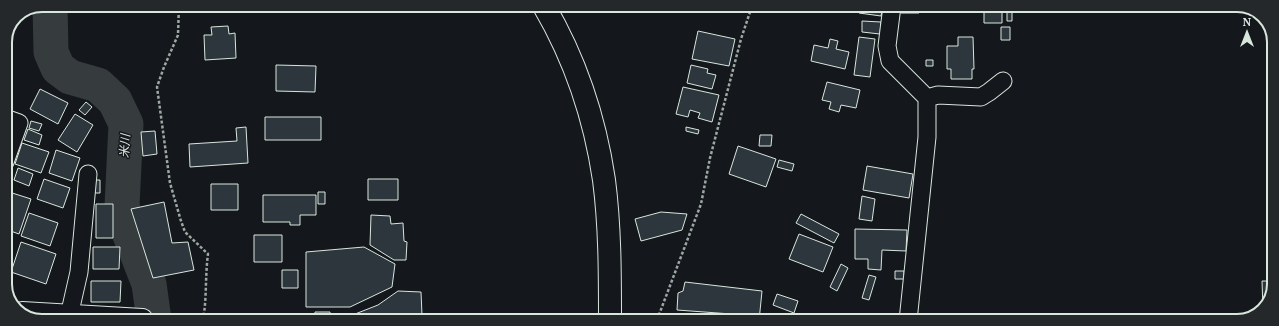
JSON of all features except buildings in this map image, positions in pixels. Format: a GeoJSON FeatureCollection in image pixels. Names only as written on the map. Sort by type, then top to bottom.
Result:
{"type":"FeatureCollection","features":[{"type":"Feature","properties":{"kind":"street"},"geometry":{"type":"LineString","coordinates":[[547,12],[575,68],[594,129],[604,181],[608,231],[610,314]]}},
{"type":"Feature","properties":{"kind":"street"},"geometry":{"type":"LineString","coordinates":[[891,12],[887,46],[890,61],[927,98],[927,137],[909,314]]}},
{"type":"Feature","properties":{"kind":"street"},"geometry":{"type":"LineString","coordinates":[[927,98],[938,95],[981,97],[990,92],[1002,81]]}},
{"type":"Feature","properties":{"kind":"street"},"geometry":{"type":"LineString","coordinates":[[12,120],[19,123],[12,142]]}},
{"type":"Feature","properties":{"kind":"street"},"geometry":{"type":"LineString","coordinates":[[59,314],[79,272],[88,174]]}},
{"type":"Feature","properties":{"kind":"path"},"geometry":{"type":"LineString","coordinates":[[179,12],[178,35],[157,87],[170,183],[181,221],[185,232],[208,254],[206,270],[206,303],[204,314]]}},
{"type":"Feature","properties":{"kind":"path"},"geometry":{"type":"LineString","coordinates":[[659,314],[701,204],[710,158],[741,39],[750,12]]}},
{"type":"Feature","properties":{"kind":"waterway","name":"米川"},"geometry":{"type":"LineString","coordinates":[[50,12],[51,52],[58,68],[70,77],[98,85],[115,101],[126,124],[122,206],[130,235],[149,284],[153,314]]}}]}
